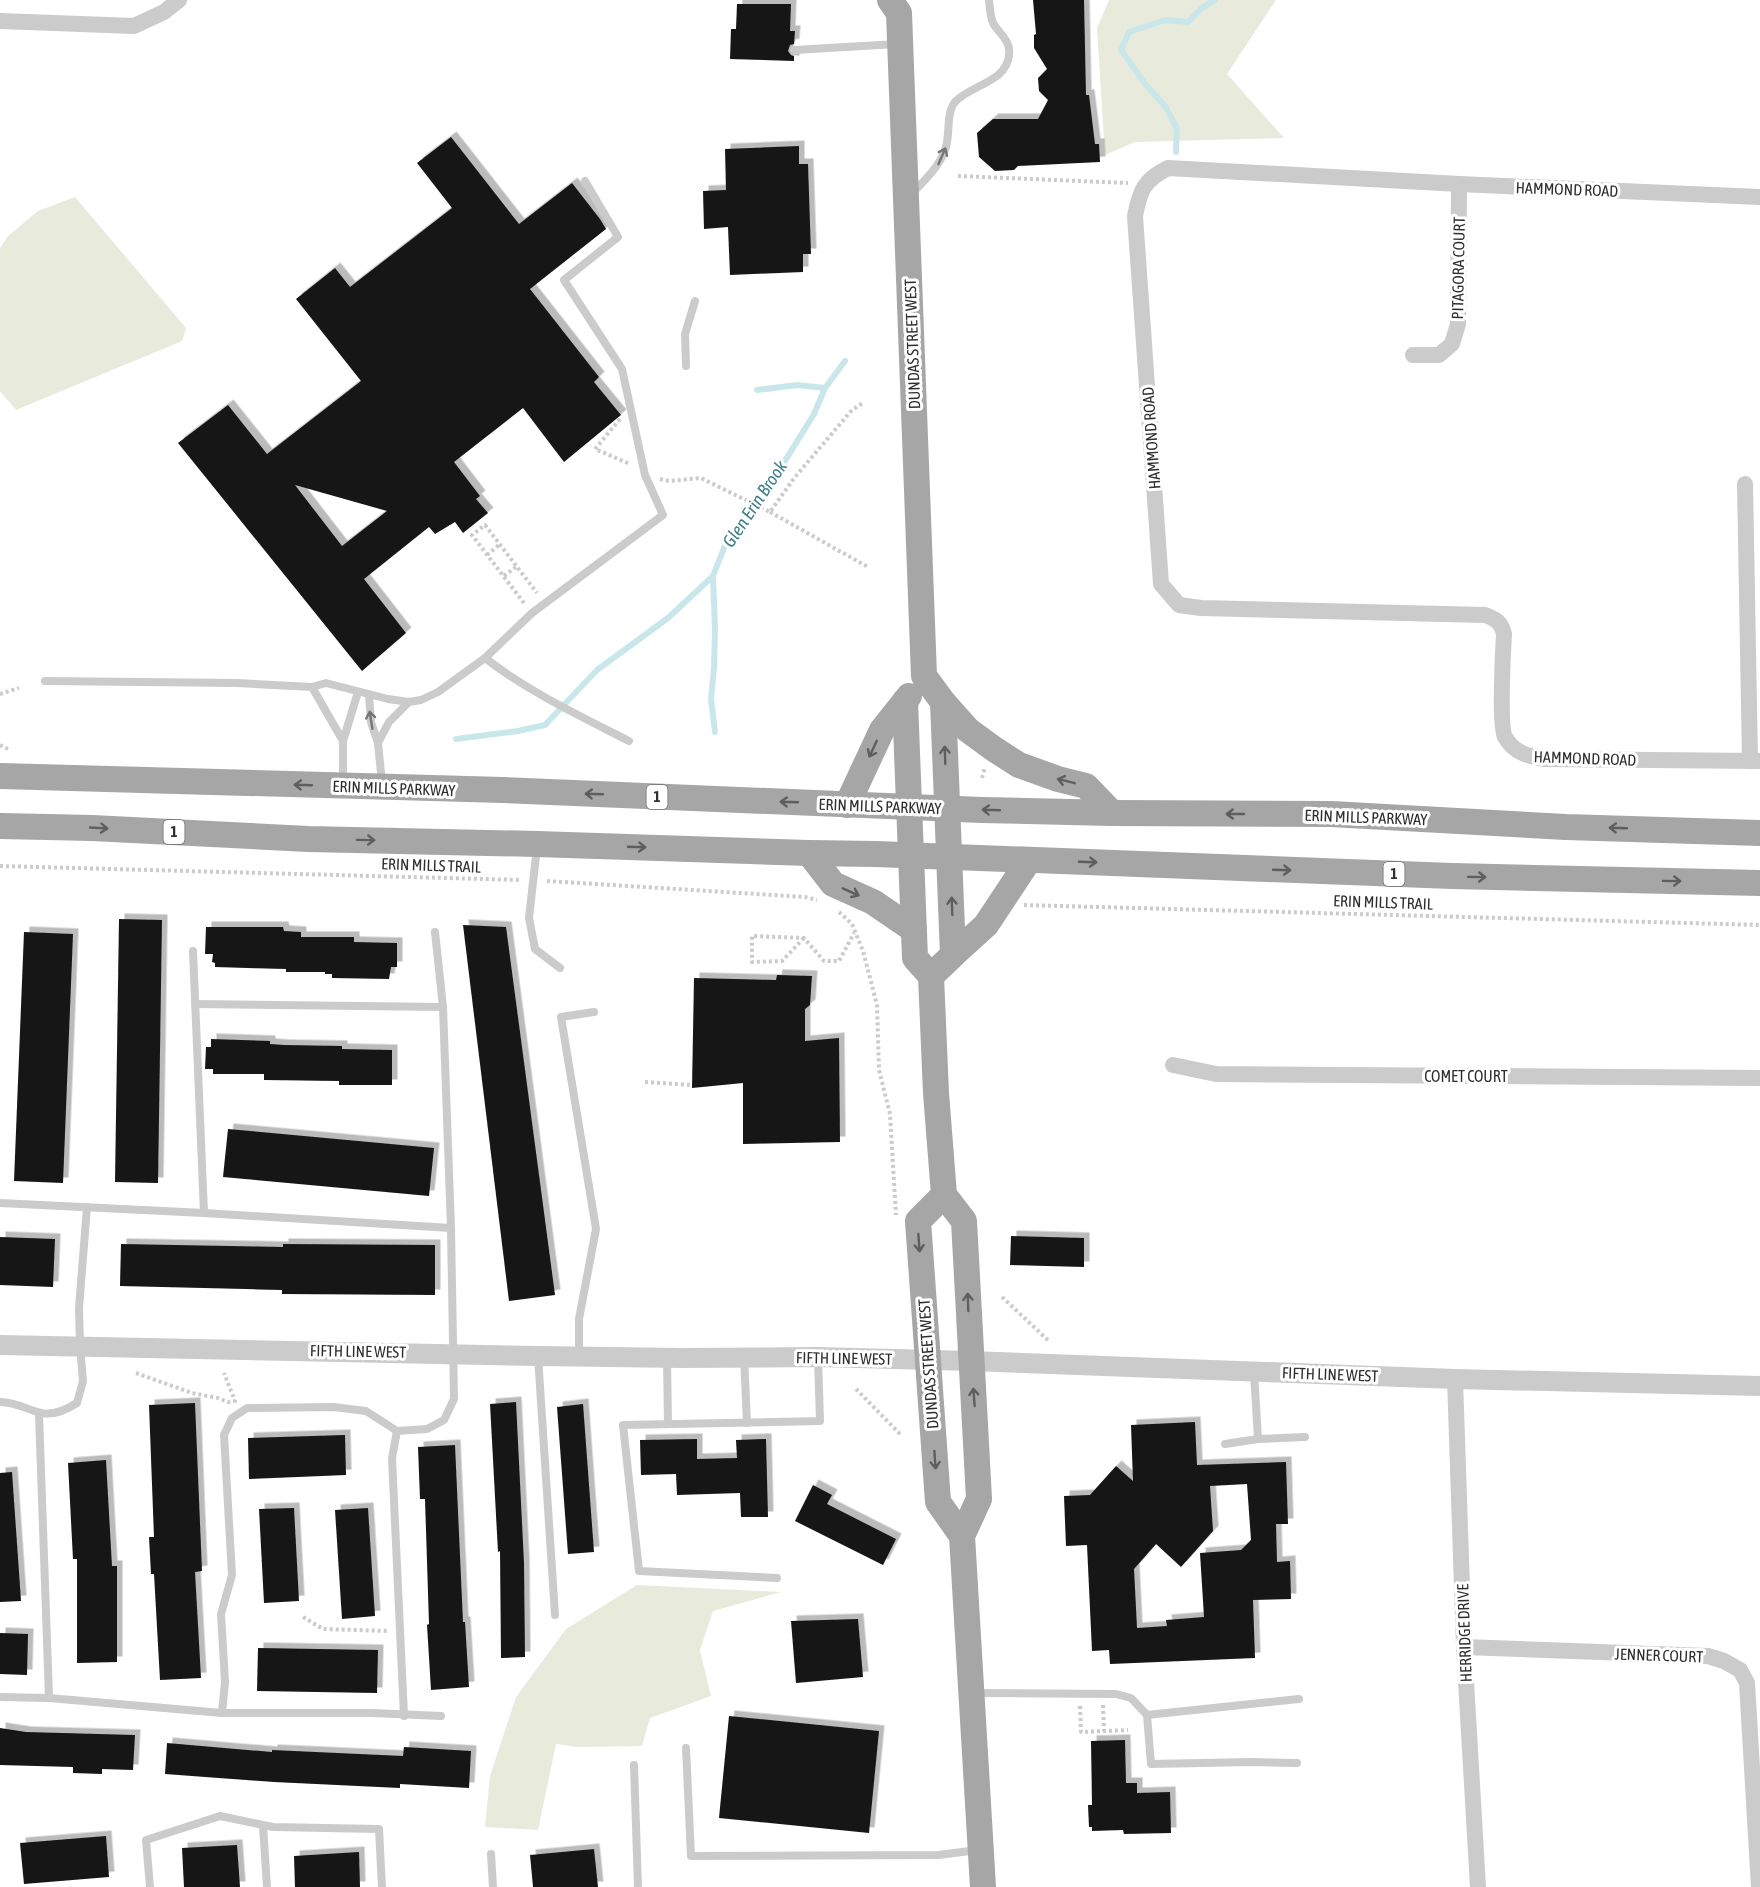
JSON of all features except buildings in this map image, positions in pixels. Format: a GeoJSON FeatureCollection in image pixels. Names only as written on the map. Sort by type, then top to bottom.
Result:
{"type":"FeatureCollection","features":[{"type":"Feature","properties":{"kind":"main road","name":"DUNDAS STREET WEST"},"geometry":{"type":"LineString","coordinates":[[899,4],[924,676]]}},
{"type":"Feature","properties":{"kind":"main road"},"geometry":{"type":"LineString","coordinates":[[847,805],[882,730],[924,676],[968,730],[1004,757],[1058,779],[1086,786],[1112,813]]}},
{"type":"Feature","properties":{"kind":"main road"},"geometry":{"type":"LineString","coordinates":[[905,701],[915,958],[931,976],[936,1093],[944,1195],[964,1221],[979,1499],[962,1536],[983,1887]]}},
{"type":"Feature","properties":{"kind":"main road"},"geometry":{"type":"LineString","coordinates":[[943,702],[953,955]]}},
{"type":"Feature","properties":{"kind":"main road","name":"ERIN MILLS PARKWAY"},"geometry":{"type":"LineString","coordinates":[[0,776],[383,786],[947,809],[1112,813],[1331,814],[1566,827],[1760,833]]}},
{"type":"Feature","properties":{"kind":"main road","name":"1"},"geometry":{"type":"LineString","coordinates":[[0,826],[92,828],[308,839],[950,856],[1452,876],[1760,883]]}},
{"type":"Feature","properties":{"kind":"main road"},"geometry":{"type":"LineString","coordinates":[[809,853],[833,884],[873,902],[914,930]]}},
{"type":"Feature","properties":{"kind":"main road"},"geometry":{"type":"LineString","coordinates":[[931,976],[986,925],[1029,860]]}},
{"type":"Feature","properties":{"kind":"main road","name":"DUNDAS STREET WEST"},"geometry":{"type":"LineString","coordinates":[[944,1195],[918,1221],[938,1502],[962,1536]]}},
{"type":"Feature","properties":{"kind":"street"},"geometry":{"type":"LineString","coordinates":[[0,21],[134,26],[164,12],[179,0]]}},
{"type":"Feature","properties":{"kind":"street","name":"HAMMOND ROAD"},"geometry":{"type":"LineString","coordinates":[[1755,761],[1544,759],[1525,756],[1511,745],[1503,731],[1504,634],[1497,620],[1485,615],[1201,608],[1179,605],[1161,584],[1135,216],[1143,188],[1156,174],[1168,168],[1760,197]]}},
{"type":"Feature","properties":{"kind":"street","name":"PITAGORA COURT"},"geometry":{"type":"LineString","coordinates":[[1413,355],[1439,355],[1452,344],[1455,334],[1459,307],[1459,184]]}},
{"type":"Feature","properties":{"kind":"street"},"geometry":{"type":"LineString","coordinates":[[1744,484],[1755,761]]}},
{"type":"Feature","properties":{"kind":"street","name":"COMET COURT"},"geometry":{"type":"LineString","coordinates":[[1173,1065],[1216,1074],[1760,1078]]}},
{"type":"Feature","properties":{"kind":"street","name":"FIFTH LINE WEST"},"geometry":{"type":"LineString","coordinates":[[0,1345],[667,1358],[818,1357],[1455,1379],[1760,1386]]}},
{"type":"Feature","properties":{"kind":"street","name":"HERRIDGE DRIVE"},"geometry":{"type":"LineString","coordinates":[[1455,1379],[1464,1647],[1478,1887]]}},
{"type":"Feature","properties":{"kind":"street","name":"JENNER COURT"},"geometry":{"type":"LineString","coordinates":[[1464,1647],[1708,1656],[1724,1661],[1740,1670],[1747,1683],[1759,1887]]}},
{"type":"Feature","properties":{"kind":"lane"},"geometry":{"type":"LineString","coordinates":[[906,201],[940,163],[946,145],[953,105],[960,97],[992,79],[1005,68],[1009,56],[1008,42],[992,20],[989,0]]}},
{"type":"Feature","properties":{"kind":"lane"},"geometry":{"type":"LineString","coordinates":[[794,50],[900,43]]}},
{"type":"Feature","properties":{"kind":"lane"},"geometry":{"type":"LineString","coordinates":[[45,681],[237,683],[312,687],[326,683],[369,695],[409,702],[429,697],[485,658],[532,613],[663,515],[645,475],[622,369],[564,280],[618,237],[585,181]]}},
{"type":"Feature","properties":{"kind":"lane"},"geometry":{"type":"LineString","coordinates":[[686,366],[685,334],[694,301]]}},
{"type":"Feature","properties":{"kind":"lane"},"geometry":{"type":"LineString","coordinates":[[485,658],[502,672],[629,741]]}},
{"type":"Feature","properties":{"kind":"lane"},"geometry":{"type":"LineString","coordinates":[[312,687],[343,741]]}},
{"type":"Feature","properties":{"kind":"lane"},"geometry":{"type":"LineString","coordinates":[[343,786],[343,741],[358,692]]}},
{"type":"Feature","properties":{"kind":"lane"},"geometry":{"type":"LineString","coordinates":[[369,695],[370,722],[378,743],[383,786]]}},
{"type":"Feature","properties":{"kind":"lane"},"geometry":{"type":"LineString","coordinates":[[378,743],[389,722],[409,702]]}},
{"type":"Feature","properties":{"kind":"lane"},"geometry":{"type":"LineString","coordinates":[[537,844],[529,918],[536,949],[560,968]]}},
{"type":"Feature","properties":{"kind":"lane"},"geometry":{"type":"LineString","coordinates":[[222,1713],[225,1682],[221,1614],[232,1575],[224,1435],[232,1418],[247,1408],[334,1407],[366,1411],[397,1431],[427,1429],[444,1420],[454,1399],[443,1007],[435,932]]}},
{"type":"Feature","properties":{"kind":"lane"},"geometry":{"type":"LineString","coordinates":[[193,951],[204,1213]]}},
{"type":"Feature","properties":{"kind":"lane"},"geometry":{"type":"LineString","coordinates":[[195,1004],[443,1007]]}},
{"type":"Feature","properties":{"kind":"lane"},"geometry":{"type":"LineString","coordinates":[[579,1356],[579,1319],[596,1229],[561,1017],[594,1012]]}},
{"type":"Feature","properties":{"kind":"lane"},"geometry":{"type":"LineString","coordinates":[[0,1203],[451,1228]]}},
{"type":"Feature","properties":{"kind":"lane"},"geometry":{"type":"LineString","coordinates":[[0,1402],[8,1402],[39,1414],[63,1412],[76,1403],[83,1381],[80,1308],[87,1207]]}},
{"type":"Feature","properties":{"kind":"lane"},"geometry":{"type":"LineString","coordinates":[[538,1356],[555,1615]]}},
{"type":"Feature","properties":{"kind":"lane"},"geometry":{"type":"LineString","coordinates":[[744,1357],[747,1423]]}},
{"type":"Feature","properties":{"kind":"lane"},"geometry":{"type":"LineString","coordinates":[[777,1578],[639,1571],[623,1425],[820,1421],[818,1357]]}},
{"type":"Feature","properties":{"kind":"lane"},"geometry":{"type":"LineString","coordinates":[[667,1358],[668,1424]]}},
{"type":"Feature","properties":{"kind":"lane"},"geometry":{"type":"LineString","coordinates":[[1254,1372],[1258,1439]]}},
{"type":"Feature","properties":{"kind":"lane"},"geometry":{"type":"LineString","coordinates":[[39,1414],[50,1698]]}},
{"type":"Feature","properties":{"kind":"lane"},"geometry":{"type":"LineString","coordinates":[[397,1431],[392,1458],[404,1716]]}},
{"type":"Feature","properties":{"kind":"lane"},"geometry":{"type":"LineString","coordinates":[[1225,1444],[1258,1439],[1305,1437]]}},
{"type":"Feature","properties":{"kind":"lane"},"geometry":{"type":"LineString","coordinates":[[971,1694],[1103,1693],[1131,1698],[1147,1715],[1151,1764],[1297,1763]]}},
{"type":"Feature","properties":{"kind":"lane"},"geometry":{"type":"LineString","coordinates":[[0,1696],[50,1698],[222,1713],[372,1713],[441,1716]]}},
{"type":"Feature","properties":{"kind":"lane"},"geometry":{"type":"LineString","coordinates":[[1147,1715],[1299,1699]]}},
{"type":"Feature","properties":{"kind":"lane"},"geometry":{"type":"LineString","coordinates":[[686,1748],[691,1856],[938,1855],[981,1850]]}},
{"type":"Feature","properties":{"kind":"lane"},"geometry":{"type":"LineString","coordinates":[[634,1765],[638,1887]]}},
{"type":"Feature","properties":{"kind":"lane"},"geometry":{"type":"LineString","coordinates":[[150,1887],[146,1840],[220,1816],[273,1827],[379,1829],[382,1887]]}},
{"type":"Feature","properties":{"kind":"lane"},"geometry":{"type":"LineString","coordinates":[[263,1826],[267,1887]]}},
{"type":"Feature","properties":{"kind":"lane"},"geometry":{"type":"LineString","coordinates":[[491,1854],[493,1887]]}},
{"type":"Feature","properties":{"kind":"path"},"geometry":{"type":"LineString","coordinates":[[958,176],[1128,183],[1143,188]]}},
{"type":"Feature","properties":{"kind":"path"},"geometry":{"type":"LineString","coordinates":[[770,512],[816,452],[852,410],[863,403]]}},
{"type":"Feature","properties":{"kind":"path"},"geometry":{"type":"LineString","coordinates":[[750,501],[868,567]]}},
{"type":"Feature","properties":{"kind":"path"},"geometry":{"type":"LineString","coordinates":[[532,613],[472,535],[485,525],[545,603]]}},
{"type":"Feature","properties":{"kind":"path"},"geometry":{"type":"LineString","coordinates":[[487,555],[500,544]]}},
{"type":"Feature","properties":{"kind":"path"},"geometry":{"type":"LineString","coordinates":[[504,576],[517,566]]}},
{"type":"Feature","properties":{"kind":"path"},"geometry":{"type":"LineString","coordinates":[[0,694],[19,688]]}},
{"type":"Feature","properties":{"kind":"path"},"geometry":{"type":"LineString","coordinates":[[0,745],[8,748]]}},
{"type":"Feature","properties":{"kind":"path","name":"ERIN MILLS TRAIL"},"geometry":{"type":"LineString","coordinates":[[0,866],[671,887],[805,897],[821,902]]}},
{"type":"Feature","properties":{"kind":"path","name":"ERIN MILLS TRAIL"},"geometry":{"type":"LineString","coordinates":[[1015,908],[1024,905],[1760,925]]}},
{"type":"Feature","properties":{"kind":"path"},"geometry":{"type":"LineString","coordinates":[[835,909],[852,924],[863,951],[877,1005],[879,1070],[890,1114],[897,1225]]}},
{"type":"Feature","properties":{"kind":"path"},"geometry":{"type":"LineString","coordinates":[[804,938],[782,961],[752,962],[752,936],[804,938],[824,961],[839,962],[855,932]]}},
{"type":"Feature","properties":{"kind":"path"},"geometry":{"type":"LineString","coordinates":[[645,1082],[692,1085]]}},
{"type":"Feature","properties":{"kind":"path"},"geometry":{"type":"LineString","coordinates":[[1002,1297],[1050,1342]]}},
{"type":"Feature","properties":{"kind":"path"},"geometry":{"type":"LineString","coordinates":[[136,1373],[192,1393],[228,1402],[235,1401],[224,1373]]}},
{"type":"Feature","properties":{"kind":"path"},"geometry":{"type":"LineString","coordinates":[[856,1389],[902,1436]]}},
{"type":"Feature","properties":{"kind":"path"},"geometry":{"type":"LineString","coordinates":[[303,1617],[323,1629],[401,1632]]}},
{"type":"Feature","properties":{"kind":"path"},"geometry":{"type":"LineString","coordinates":[[1103,1693],[1104,1731]]}},
{"type":"Feature","properties":{"kind":"path"},"geometry":{"type":"LineString","coordinates":[[1079,1694],[1081,1732],[1128,1730]]}},
{"type":"Feature","properties":{"kind":"shaded area"},"geometry":{"type":"Polygon","coordinates":[[[1109,0],[1276,0],[1227,74],[1284,138],[1135,142],[1105,155],[1097,28],[1109,0]]]}},
{"type":"Feature","properties":{"kind":"shaded area"},"geometry":{"type":"Polygon","coordinates":[[[75,197],[186,328],[182,341],[16,410],[0,391],[0,248],[8,236],[38,211],[75,197]]]}},
{"type":"Feature","properties":{"kind":"shaded area"},"geometry":{"type":"Polygon","coordinates":[[[637,1585],[781,1592],[713,1611],[700,1650],[711,1696],[650,1718],[642,1746],[577,1747],[556,1744],[538,1830],[485,1827],[490,1776],[516,1697],[566,1629],[637,1585]]]}},
{"type":"Feature","properties":{"kind":"waterway","name":"Glen Erin Brook"},"geometry":{"type":"LineString","coordinates":[[1176,152],[1177,128],[1165,106],[1146,85],[1121,50],[1129,32],[1165,20],[1188,22],[1202,8],[1215,0]]}},
{"type":"Feature","properties":{"kind":"waterway","name":"Glen Erin Brook"},"geometry":{"type":"LineString","coordinates":[[715,732],[711,699],[715,630],[713,576],[726,543],[754,511],[814,414],[825,388],[845,361]]}},
{"type":"Feature","properties":{"kind":"waterway"},"geometry":{"type":"LineString","coordinates":[[757,390],[798,385],[825,388]]}},
{"type":"Feature","properties":{"kind":"waterway"},"geometry":{"type":"LineString","coordinates":[[456,739],[545,725],[597,670],[668,618],[713,576]]}}]}
